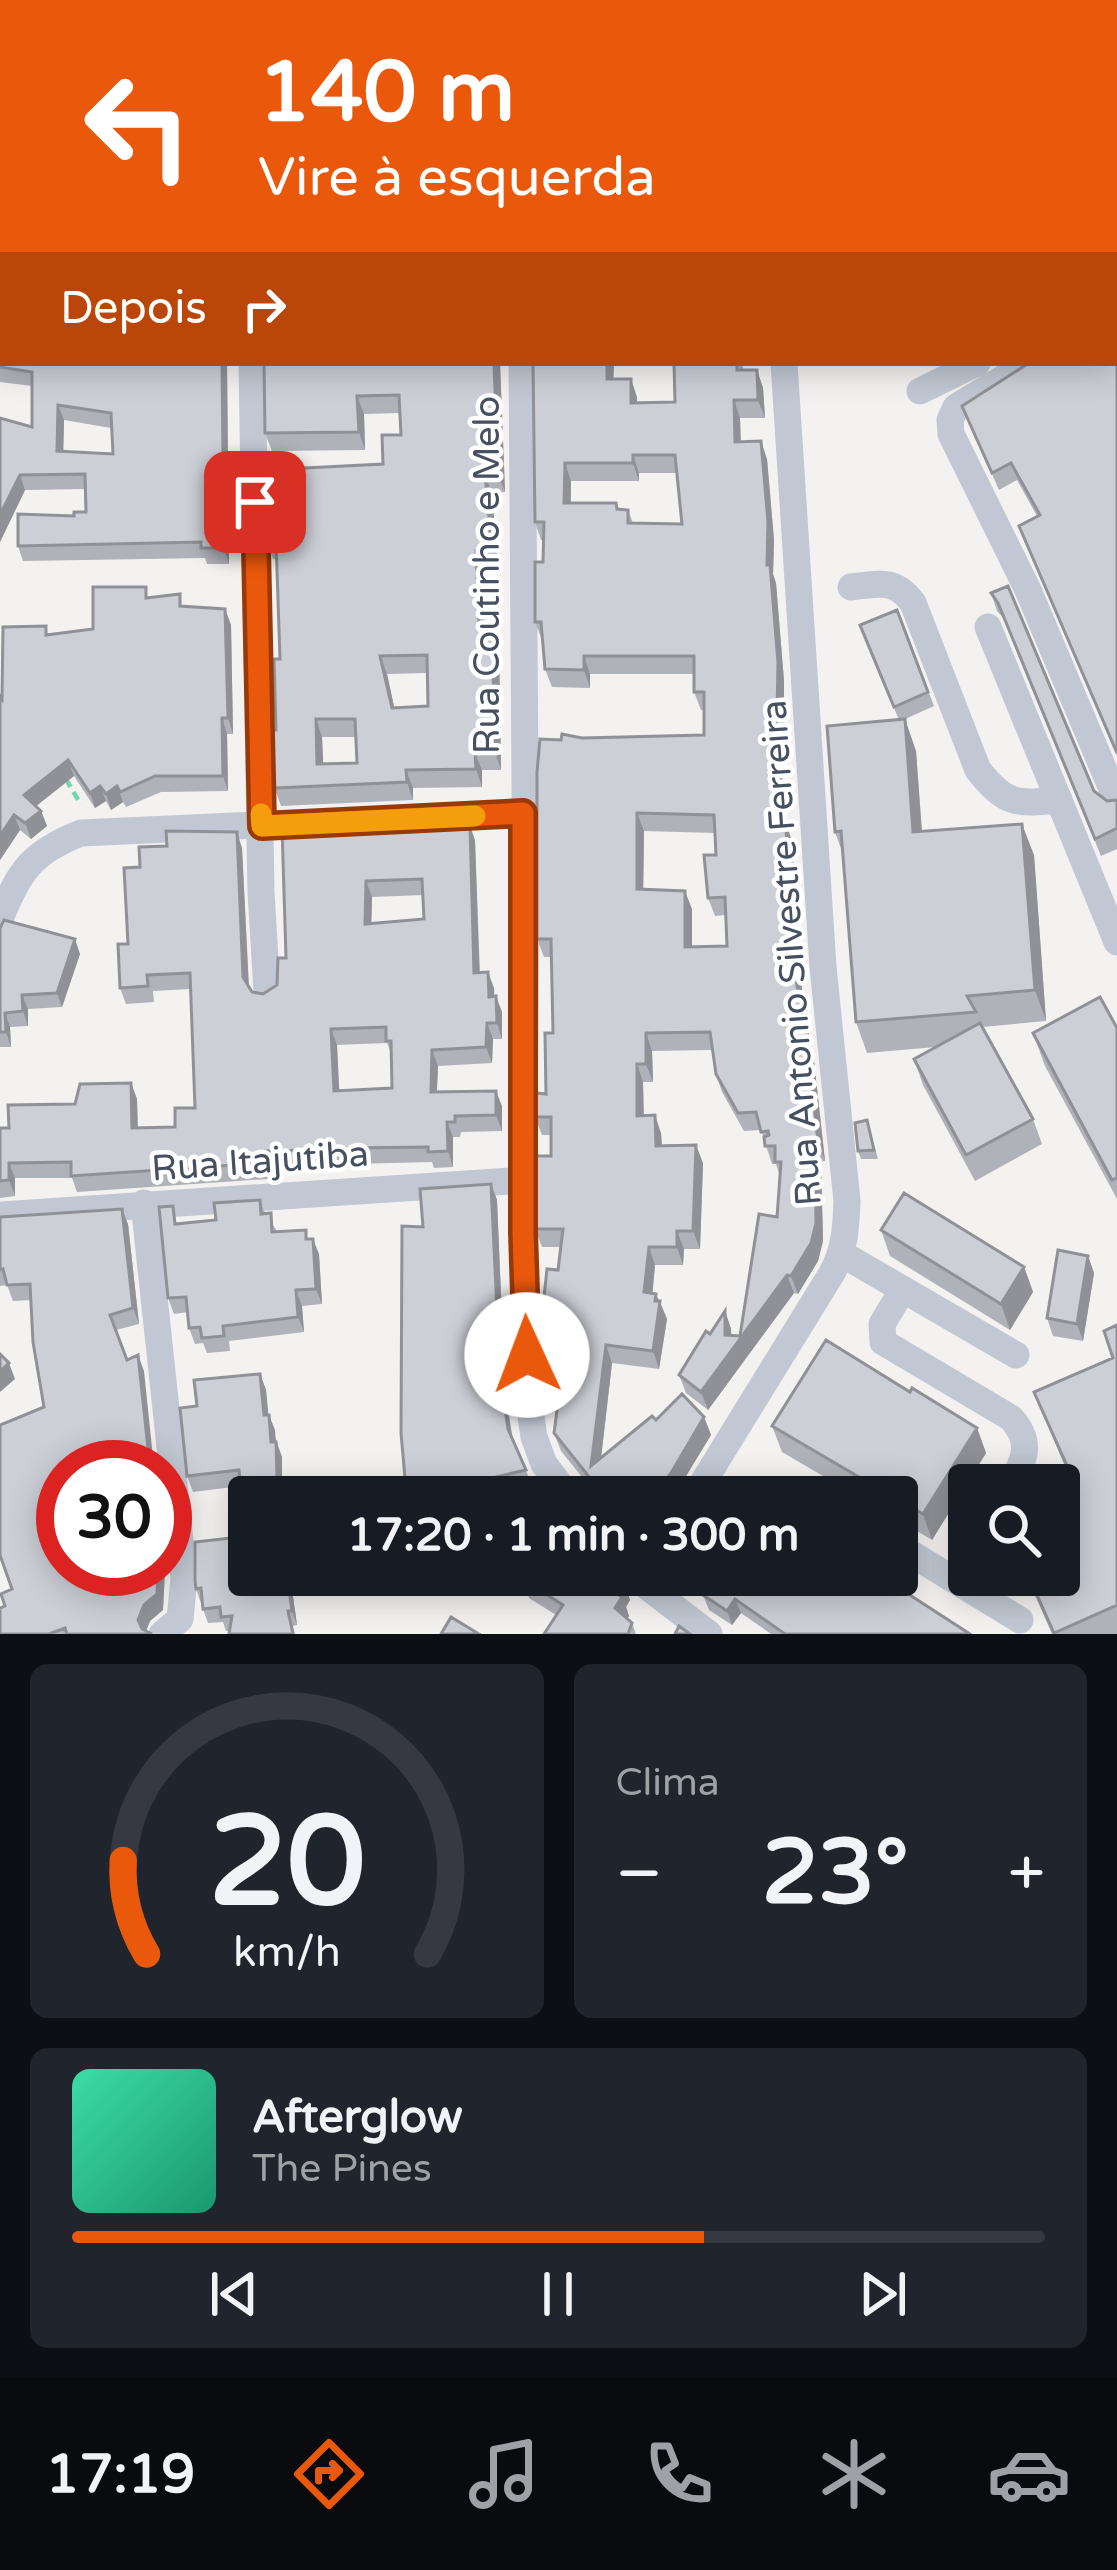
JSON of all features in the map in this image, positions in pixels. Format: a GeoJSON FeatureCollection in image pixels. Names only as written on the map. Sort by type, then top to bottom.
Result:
{"type":"FeatureCollection","features":[{"type":"Feature","properties":{"kind":"street"},"geometry":{"type":"LineString","coordinates":[[252,366],[267,992]]}},
{"type":"Feature","properties":{"kind":"street","name":"Rua Coutinho e Melo"},"geometry":{"type":"LineString","coordinates":[[521,366],[528,1396],[544,1464],[553,1476]]}},
{"type":"Feature","properties":{"kind":"street","name":"Rua Antonio Silvestre Ferreira"},"geometry":{"type":"LineString","coordinates":[[707,1476],[842,1254],[848,1201],[823,968],[784,366]]}},
{"type":"Feature","properties":{"kind":"street"},"geometry":{"type":"LineString","coordinates":[[920,391],[970,366]]}},
{"type":"Feature","properties":{"kind":"street"},"geometry":{"type":"LineString","coordinates":[[1024,366],[956,407],[950,419],[951,434],[1028,590],[1117,801]]}},
{"type":"Feature","properties":{"kind":"street"},"geometry":{"type":"LineString","coordinates":[[851,587],[882,584],[901,588],[913,603],[978,770],[996,792],[1018,804],[1059,800]]}},
{"type":"Feature","properties":{"kind":"street"},"geometry":{"type":"LineString","coordinates":[[988,627],[1117,942]]}},
{"type":"Feature","properties":{"kind":"street"},"geometry":{"type":"LineString","coordinates":[[0,919],[14,882],[32,859],[56,843],[96,831],[523,813]]}},
{"type":"Feature","properties":{"kind":"street","name":"Rua Itajutiba"},"geometry":{"type":"LineString","coordinates":[[0,1216],[524,1180]]}},
{"type":"Feature","properties":{"kind":"street"},"geometry":{"type":"LineString","coordinates":[[145,1203],[184,1578],[180,1619],[162,1634]]}},
{"type":"Feature","properties":{"kind":"street"},"geometry":{"type":"LineString","coordinates":[[842,1254],[1016,1354]]}},
{"type":"Feature","properties":{"kind":"street"},"geometry":{"type":"LineString","coordinates":[[903,1289],[882,1324],[883,1342],[1011,1418],[1022,1430],[1027,1447],[1019,1464]]}},
{"type":"Feature","properties":{"kind":"street"},"geometry":{"type":"LineString","coordinates":[[918,1558],[948,1576]]}},
{"type":"Feature","properties":{"kind":"street"},"geometry":{"type":"LineString","coordinates":[[654,1596],[678,1626],[709,1634]]}},
{"type":"Feature","properties":{"kind":"street"},"geometry":{"type":"LineString","coordinates":[[981,1596],[1020,1620]]}},
{"type":"Feature","properties":{"kind":"path"},"geometry":{"type":"LineString","coordinates":[[64,775],[96,831]]}},
{"type":"Feature","properties":{"kind":"building"},"geometry":{"type":"Polygon","coordinates":[[[0,366],[222,366],[224,548],[201,548],[201,542],[18,546],[18,514],[74,516],[74,512],[86,512],[85,474],[20,475],[0,515],[0,418],[32,427],[32,372],[0,366]],[[58,405],[57,451],[113,454],[111,413],[58,405]]]}},
{"type":"Feature","properties":{"kind":"building"},"geometry":{"type":"Polygon","coordinates":[[[264,366],[494,366],[498,474],[485,475],[492,551],[476,551],[479,627],[492,627],[495,752],[475,753],[476,769],[406,770],[407,782],[275,788],[270,730],[276,730],[274,659],[280,659],[276,541],[267,541],[266,470],[383,464],[382,435],[401,435],[399,395],[357,396],[359,432],[265,433],[264,366]],[[427,655],[380,656],[392,708],[428,706],[427,655]],[[316,719],[317,764],[357,763],[355,719],[316,719]]]}},
{"type":"Feature","properties":{"kind":"building"},"geometry":{"type":"Polygon","coordinates":[[[533,366],[607,366],[607,379],[631,379],[631,403],[675,402],[674,366],[757,370],[758,400],[734,400],[735,442],[761,441],[778,663],[774,714],[779,823],[786,823],[787,852],[776,853],[778,898],[789,897],[808,1043],[818,1143],[816,1223],[811,1243],[791,1276],[787,1275],[701,1392],[679,1375],[706,1331],[710,1334],[725,1311],[725,1335],[740,1336],[759,1214],[777,1217],[781,1162],[775,1162],[775,1146],[765,1146],[768,1131],[761,1132],[756,1112],[738,1113],[716,1074],[710,1032],[646,1033],[646,1064],[637,1064],[637,1116],[655,1115],[656,1146],[696,1145],[693,1231],[677,1231],[677,1247],[649,1247],[644,1292],[656,1294],[655,1301],[660,1301],[653,1351],[606,1345],[591,1466],[652,1416],[656,1420],[682,1394],[704,1417],[669,1476],[588,1476],[554,1433],[559,1395],[554,1395],[553,1339],[538,1337],[538,1315],[542,1315],[547,1269],[558,1270],[563,1229],[535,1229],[536,1156],[551,1156],[551,1117],[535,1117],[536,1093],[546,1094],[545,1033],[553,1033],[551,939],[537,939],[537,772],[540,739],[561,740],[562,734],[582,738],[704,735],[704,692],[694,692],[694,656],[584,656],[584,670],[545,669],[541,622],[535,622],[535,562],[543,562],[544,522],[535,522],[533,366]],[[633,455],[633,463],[565,463],[564,503],[616,503],[617,509],[628,510],[628,523],[682,524],[675,455],[633,455]],[[637,813],[637,889],[685,891],[685,947],[727,946],[725,897],[708,898],[704,855],[716,855],[714,815],[637,813]]]}},
{"type":"Feature","properties":{"kind":"building"},"geometry":{"type":"Polygon","coordinates":[[[1024,366],[1117,366],[1117,753],[1019,526],[1040,515],[1011,463],[992,473],[962,406],[1024,366]]]}},
{"type":"Feature","properties":{"kind":"building"},"geometry":{"type":"Polygon","coordinates":[[[1008,586],[1094,791],[1107,801],[1117,800],[1117,828],[1095,839],[991,593],[1008,586]]]}},
{"type":"Feature","properties":{"kind":"building"},"geometry":{"type":"Polygon","coordinates":[[[93,587],[146,587],[146,598],[180,594],[180,606],[225,609],[228,718],[222,718],[223,776],[155,776],[120,792],[117,786],[106,794],[100,786],[90,793],[68,760],[24,795],[41,811],[25,823],[14,815],[0,836],[3,627],[46,626],[46,635],[93,629],[93,587]]]}},
{"type":"Feature","properties":{"kind":"building"},"geometry":{"type":"Polygon","coordinates":[[[897,610],[928,692],[894,707],[860,625],[897,610]]]}},
{"type":"Feature","properties":{"kind":"building"},"geometry":{"type":"Polygon","coordinates":[[[905,719],[913,832],[1022,824],[1035,990],[967,996],[976,1012],[856,1022],[841,831],[835,832],[827,726],[905,719]]]}},
{"type":"Feature","properties":{"kind":"building"},"geometry":{"type":"Polygon","coordinates":[[[470,825],[474,973],[488,972],[489,997],[496,996],[497,1023],[487,1023],[486,1047],[432,1050],[431,1092],[496,1091],[496,1115],[455,1116],[455,1122],[447,1122],[448,1151],[428,1152],[428,1147],[345,1148],[345,1152],[317,1154],[317,1150],[262,1151],[263,1163],[71,1176],[71,1162],[9,1163],[9,1180],[0,1181],[0,1128],[9,1128],[8,1105],[75,1104],[80,1084],[131,1083],[132,1128],[175,1127],[175,1108],[195,1108],[190,973],[147,975],[148,986],[120,988],[118,944],[128,944],[124,868],[140,867],[139,847],[167,846],[166,831],[237,832],[243,977],[252,992],[263,994],[277,985],[278,958],[286,958],[282,827],[470,825]],[[422,879],[366,881],[365,924],[424,919],[422,879]],[[386,1027],[331,1029],[334,1091],[392,1088],[391,1041],[386,1041],[386,1027]]]}},
{"type":"Feature","properties":{"kind":"building"},"geometry":{"type":"Polygon","coordinates":[[[4,920],[75,939],[57,993],[22,995],[23,1011],[5,1013],[6,1032],[0,1032],[0,928],[4,920]]]}},
{"type":"Feature","properties":{"kind":"building"},"geometry":{"type":"Polygon","coordinates":[[[1100,997],[1117,1028],[1117,1178],[1112,1180],[1033,1033],[1100,997]]]}},
{"type":"Feature","properties":{"kind":"building"},"geometry":{"type":"Polygon","coordinates":[[[980,1023],[1033,1119],[966,1155],[914,1059],[980,1023]]]}},
{"type":"Feature","properties":{"kind":"building"},"geometry":{"type":"Polygon","coordinates":[[[867,1120],[874,1150],[858,1151],[855,1123],[867,1120]]]}},
{"type":"Feature","properties":{"kind":"building"},"geometry":{"type":"Polygon","coordinates":[[[491,1184],[500,1374],[508,1429],[526,1470],[500,1476],[405,1476],[402,1226],[423,1227],[420,1189],[491,1184]]]}},
{"type":"Feature","properties":{"kind":"building"},"geometry":{"type":"Polygon","coordinates":[[[904,1193],[1024,1267],[1001,1304],[881,1230],[904,1193]]]}},
{"type":"Feature","properties":{"kind":"building"},"geometry":{"type":"Polygon","coordinates":[[[260,1200],[261,1214],[271,1213],[272,1232],[306,1230],[306,1239],[313,1239],[316,1289],[296,1290],[298,1317],[223,1326],[224,1336],[202,1338],[200,1327],[189,1328],[186,1297],[168,1298],[159,1207],[173,1206],[175,1224],[216,1220],[214,1203],[260,1200]]]}},
{"type":"Feature","properties":{"kind":"building"},"geometry":{"type":"Polygon","coordinates":[[[122,1209],[133,1308],[110,1315],[127,1360],[138,1355],[147,1440],[36,1440],[36,1596],[155,1596],[144,1605],[138,1620],[152,1634],[67,1634],[65,1628],[49,1634],[0,1634],[0,1608],[5,1606],[1,1594],[12,1589],[0,1555],[0,1425],[44,1407],[30,1284],[7,1285],[0,1270],[0,1217],[122,1209]]]}},
{"type":"Feature","properties":{"kind":"building"},"geometry":{"type":"Polygon","coordinates":[[[1058,1250],[1088,1256],[1077,1324],[1047,1318],[1058,1250]]]}},
{"type":"Feature","properties":{"kind":"building"},"geometry":{"type":"Polygon","coordinates":[[[1117,1325],[1117,1605],[1054,1633],[1037,1596],[1080,1596],[1080,1464],[1066,1464],[1034,1392],[1113,1358],[1104,1331],[1117,1325]]]}},
{"type":"Feature","properties":{"kind":"building"},"geometry":{"type":"Polygon","coordinates":[[[826,1340],[977,1428],[954,1464],[948,1464],[948,1474],[923,1514],[918,1511],[918,1476],[857,1476],[772,1426],[826,1340]]]}},
{"type":"Feature","properties":{"kind":"building"},"geometry":{"type":"Polygon","coordinates":[[[260,1374],[264,1415],[269,1415],[271,1442],[276,1442],[277,1476],[240,1476],[239,1470],[192,1475],[192,1440],[183,1440],[180,1408],[197,1406],[194,1380],[260,1374]]]}},
{"type":"Feature","properties":{"kind":"building"},"geometry":{"type":"Polygon","coordinates":[[[228,1538],[228,1596],[290,1596],[293,1634],[229,1634],[232,1616],[221,1617],[220,1607],[203,1609],[201,1588],[196,1589],[195,1581],[195,1542],[228,1538]]]}},
{"type":"Feature","properties":{"kind":"building"},"geometry":{"type":"Polygon","coordinates":[[[549,1596],[620,1596],[615,1608],[632,1623],[628,1634],[544,1634],[563,1605],[549,1596]]]}},
{"type":"Feature","properties":{"kind":"building"},"geometry":{"type":"Polygon","coordinates":[[[704,1596],[911,1596],[970,1634],[785,1634],[735,1599],[727,1611],[704,1596]]]}},
{"type":"Feature","properties":{"kind":"building"},"geometry":{"type":"Polygon","coordinates":[[[451,1617],[479,1634],[441,1634],[451,1617]]]}},
{"type":"Feature","properties":{"kind":"slow traffic"},"geometry":{"type":"LineString","coordinates":[[261,814],[262,826],[475,816]]}},
{"type":"Feature","properties":{"kind":"route"},"geometry":{"type":"LineString","coordinates":[[255,502],[262,826],[523,813],[527,1355]]}}]}
